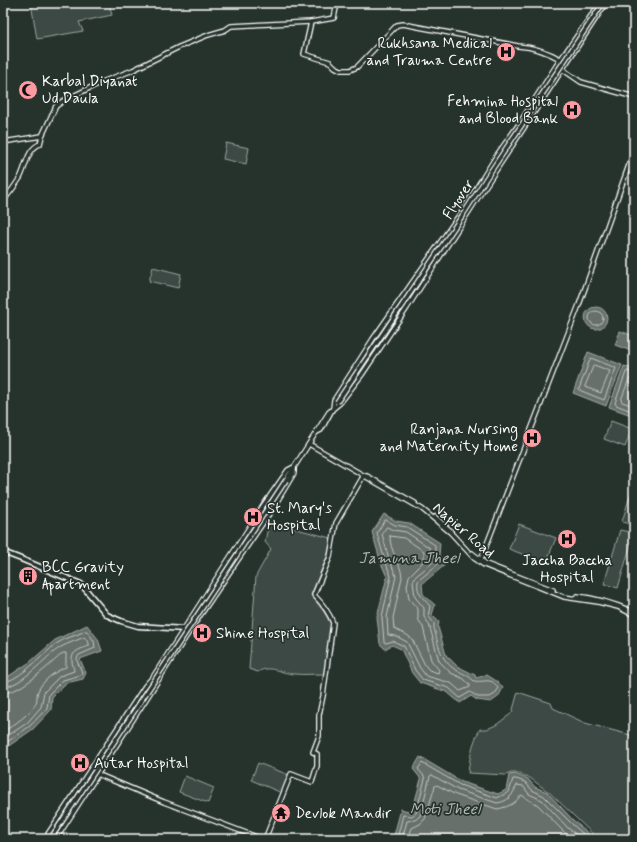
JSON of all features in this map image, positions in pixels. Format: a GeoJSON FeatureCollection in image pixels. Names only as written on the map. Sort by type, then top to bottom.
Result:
{"type":"FeatureCollection","features":[{"type":"Feature","properties":{"kind":"main road"},"geometry":{"type":"LineString","coordinates":[[3,201],[20,177],[28,156],[35,146],[40,144],[42,136],[56,106],[63,100],[102,82],[134,70],[192,41],[225,30],[231,26],[311,22],[334,18],[337,3]]}},
{"type":"Feature","properties":{"kind":"main road"},"geometry":{"type":"LineString","coordinates":[[333,409],[334,400],[369,345],[462,211],[496,155],[519,124],[556,66],[603,3]]}},
{"type":"Feature","properties":{"kind":"main road"},"geometry":{"type":"LineString","coordinates":[[52,839],[294,467],[311,445],[317,432],[321,430],[333,409],[340,403],[361,376],[407,308],[563,69],[603,3]]}},
{"type":"Feature","properties":{"kind":"main road","name":"Flyover"},"geometry":{"type":"LineString","coordinates":[[333,409],[603,3]]}},
{"type":"Feature","properties":{"kind":"main road"},"geometry":{"type":"LineString","coordinates":[[311,22],[304,54],[330,62],[341,70],[350,70],[357,67],[397,25],[403,24],[530,47],[545,51],[566,62]]}},
{"type":"Feature","properties":{"kind":"main road"},"geometry":{"type":"LineString","coordinates":[[556,66],[563,69],[581,82],[634,98]]}},
{"type":"Feature","properties":{"kind":"main road"},"geometry":{"type":"LineString","coordinates":[[3,142],[42,136]]}},
{"type":"Feature","properties":{"kind":"main road"},"geometry":{"type":"LineString","coordinates":[[634,151],[584,291],[480,561],[562,594],[588,597],[614,603],[634,612]]}},
{"type":"Feature","properties":{"kind":"main road","name":"Napier Road"},"geometry":{"type":"LineString","coordinates":[[311,445],[364,475],[370,481],[422,509],[480,561],[493,569],[564,597],[598,602],[618,607],[634,615]]}},
{"type":"Feature","properties":{"kind":"main road"},"geometry":{"type":"LineString","coordinates":[[52,839],[48,834],[89,770],[263,506],[288,470],[294,467]]}},
{"type":"Feature","properties":{"kind":"main road"},"geometry":{"type":"LineString","coordinates":[[52,839],[98,775],[190,631],[273,508],[294,473],[294,467]]}},
{"type":"Feature","properties":{"kind":"main road"},"geometry":{"type":"LineString","coordinates":[[265,839],[291,774],[312,782],[317,766],[317,754],[313,752],[318,736],[319,715],[333,623],[326,607],[314,595],[330,557],[336,523],[364,475]]}},
{"type":"Feature","properties":{"kind":"main road"},"geometry":{"type":"LineString","coordinates":[[3,552],[21,558],[81,584],[107,615],[138,626],[184,628],[190,631]]}},
{"type":"Feature","properties":{"kind":"main road"},"geometry":{"type":"LineString","coordinates":[[89,770],[164,802],[262,839]]}},
{"type":"Feature","properties":{"kind":"main road"},"geometry":{"type":"LineString","coordinates":[[3,836],[8,839]]}},
{"type":"Feature","properties":{"kind":"shaded area"},"geometry":{"type":"Polygon","coordinates":[[[31,3],[109,3],[112,15],[79,22],[83,31],[37,39],[31,3]]]}},
{"type":"Feature","properties":{"kind":"shaded area"},"geometry":{"type":"Polygon","coordinates":[[[226,143],[249,148],[246,164],[223,159],[226,143]]]}},
{"type":"Feature","properties":{"kind":"shaded area"},"geometry":{"type":"Polygon","coordinates":[[[153,267],[181,274],[178,288],[149,281],[153,267]]]}},
{"type":"Feature","properties":{"kind":"shaded area"},"geometry":{"type":"Polygon","coordinates":[[[611,421],[632,429],[625,447],[604,439],[611,421]]]}},
{"type":"Feature","properties":{"kind":"shaded area"},"geometry":{"type":"Polygon","coordinates":[[[631,492],[634,493],[634,525],[622,522],[631,492]]]}},
{"type":"Feature","properties":{"kind":"shaded area"},"geometry":{"type":"Polygon","coordinates":[[[269,522],[331,538],[328,554],[311,595],[331,624],[324,674],[290,674],[272,669],[258,672],[249,669],[256,576],[271,549],[265,542],[269,522]]]}},
{"type":"Feature","properties":{"kind":"shaded area"},"geometry":{"type":"Polygon","coordinates":[[[519,524],[556,538],[546,563],[509,549],[519,524]]]}},
{"type":"Feature","properties":{"kind":"shaded area"},"geometry":{"type":"Polygon","coordinates":[[[620,530],[634,533],[618,588],[604,584],[620,530]]]}},
{"type":"Feature","properties":{"kind":"shaded area"},"geometry":{"type":"Polygon","coordinates":[[[518,692],[551,703],[553,708],[585,723],[634,736],[634,839],[598,839],[550,793],[530,778],[520,773],[511,773],[506,775],[468,773],[472,750],[480,729],[487,729],[496,725],[512,713],[518,692]]]}},
{"type":"Feature","properties":{"kind":"shaded area"},"geometry":{"type":"Polygon","coordinates":[[[258,763],[289,775],[282,793],[251,780],[258,763]]]}},
{"type":"Feature","properties":{"kind":"shaded area"},"geometry":{"type":"Polygon","coordinates":[[[185,776],[214,788],[208,803],[179,792],[185,776]]]}},
{"type":"Feature","properties":{"kind":"water"},"geometry":{"type":"Polygon","coordinates":[[[596,307],[604,310],[607,318],[604,326],[596,329],[588,326],[585,318],[588,310],[596,307]]]}},
{"type":"Feature","properties":{"kind":"water"},"geometry":{"type":"Polygon","coordinates":[[[620,331],[634,336],[634,352],[615,345],[620,331]]]}},
{"type":"Feature","properties":{"kind":"water"},"geometry":{"type":"Polygon","coordinates":[[[588,352],[622,365],[606,406],[573,393],[588,352]]]}},
{"type":"Feature","properties":{"kind":"water"},"geometry":{"type":"Polygon","coordinates":[[[624,366],[634,369],[634,416],[609,407],[624,366]]]}},
{"type":"Feature","properties":{"kind":"water","name":"Jamuna Jheel"},"geometry":{"type":"Polygon","coordinates":[[[384,514],[396,521],[409,523],[440,543],[439,555],[446,564],[422,584],[423,594],[435,605],[432,615],[439,622],[438,627],[446,655],[457,666],[475,675],[476,678],[487,675],[498,682],[503,688],[498,697],[491,702],[477,700],[471,696],[460,703],[447,692],[420,683],[412,673],[401,649],[392,645],[385,649],[380,644],[377,617],[387,577],[381,563],[372,532],[384,514]]]}},
{"type":"Feature","properties":{"kind":"water"},"geometry":{"type":"Polygon","coordinates":[[[87,625],[98,639],[102,651],[80,659],[86,673],[83,679],[66,683],[52,697],[51,710],[33,729],[3,750],[3,679],[30,662],[55,640],[87,625]]]}},
{"type":"Feature","properties":{"kind":"water","name":"Moti Jheel"},"geometry":{"type":"Polygon","coordinates":[[[420,757],[462,782],[498,794],[506,790],[509,775],[516,774],[528,779],[535,787],[547,792],[574,821],[595,839],[393,839],[401,809],[412,812],[421,779],[413,769],[420,757]]]}},
{"type":"Feature","properties":{"kind":"place","name":"Rukhsana Medical and Trauma Centre"},"geometry":{"type":"Point","coordinates":[506,52]}},
{"type":"Feature","properties":{"kind":"place","name":"Karbal Diyanat Ud Daula"},"geometry":{"type":"Point","coordinates":[28,90]}},
{"type":"Feature","properties":{"kind":"place","name":"Fehmina Hospital and Blood Bank"},"geometry":{"type":"Point","coordinates":[572,110]}},
{"type":"Feature","properties":{"kind":"place","name":"Ranjana Nursing and Maternity Home"},"geometry":{"type":"Point","coordinates":[532,438]}},
{"type":"Feature","properties":{"kind":"place","name":"St. Mary's Hospital"},"geometry":{"type":"Point","coordinates":[253,517]}},
{"type":"Feature","properties":{"kind":"place","name":"Jaccha Baccha Hospital"},"geometry":{"type":"Point","coordinates":[567,539]}},
{"type":"Feature","properties":{"kind":"place","name":"BCC Gravity Apartment"},"geometry":{"type":"Point","coordinates":[28,576]}},
{"type":"Feature","properties":{"kind":"place","name":"Shine Hospital"},"geometry":{"type":"Point","coordinates":[202,633]}},
{"type":"Feature","properties":{"kind":"place","name":"Autar Hospital"},"geometry":{"type":"Point","coordinates":[80,763]}},
{"type":"Feature","properties":{"kind":"place","name":"Devlok Mandir"},"geometry":{"type":"Point","coordinates":[281,813]}}]}
